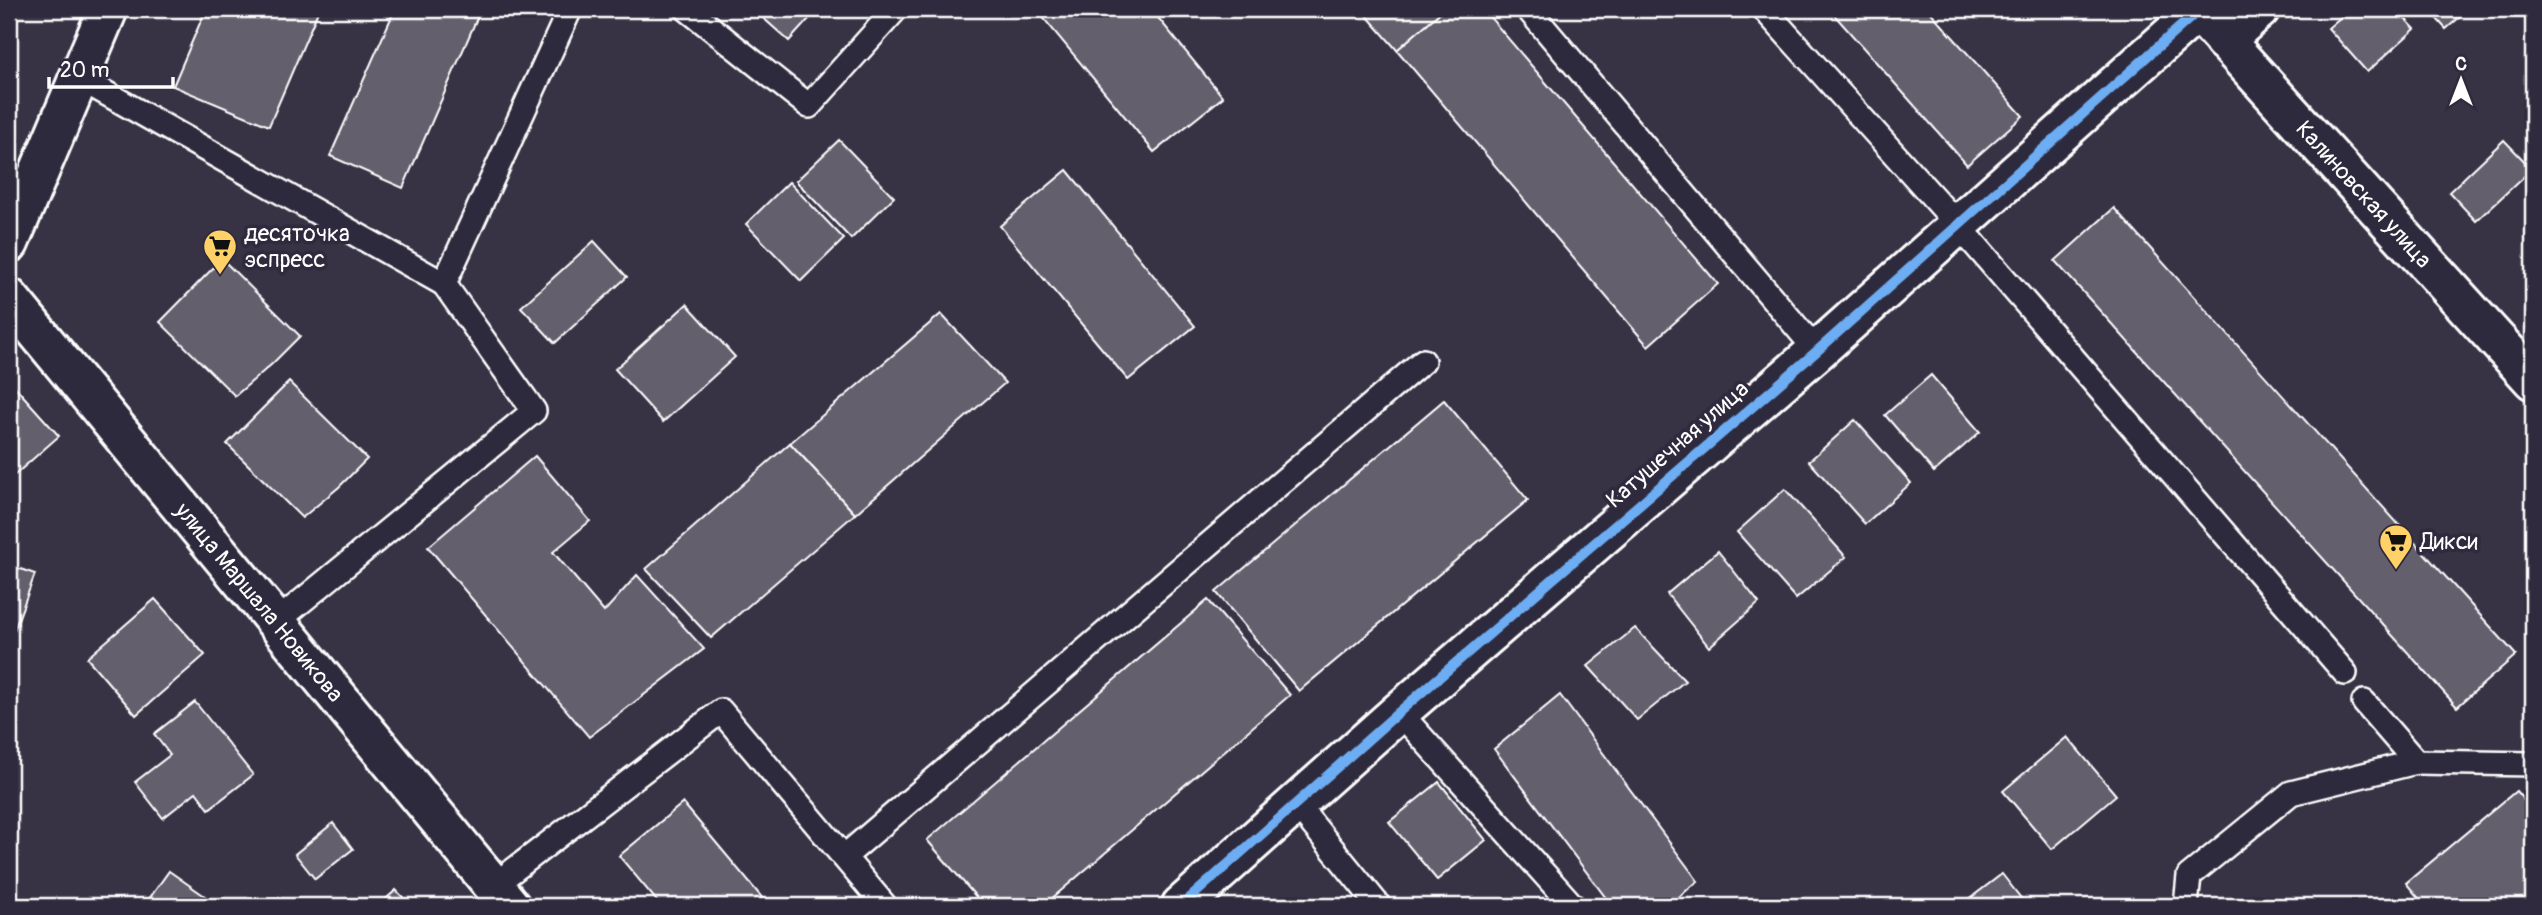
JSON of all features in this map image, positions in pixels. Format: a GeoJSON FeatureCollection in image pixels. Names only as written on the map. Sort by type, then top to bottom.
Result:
{"type":"FeatureCollection","features":[{"type":"Feature","properties":{"kind":"main road"},"geometry":{"type":"LineString","coordinates":[[9,243],[108,9]]}},
{"type":"Feature","properties":{"kind":"main road"},"geometry":{"type":"LineString","coordinates":[[2224,41],[2260,9]]}},
{"type":"Feature","properties":{"kind":"main road","name":"Катушечная улица"},"geometry":{"type":"LineString","coordinates":[[1181,906],[1399,712],[1959,226],[2197,10]]}},
{"type":"Feature","properties":{"kind":"main road","name":"Калиновская улица"},"geometry":{"type":"LineString","coordinates":[[2197,10],[2533,380]]}},
{"type":"Feature","properties":{"kind":"main road","name":"улица Маршала Новикова"},"geometry":{"type":"LineString","coordinates":[[9,298],[501,896]]}},
{"type":"Feature","properties":{"kind":"lane"},"geometry":{"type":"LineString","coordinates":[[443,284],[570,9]]}},
{"type":"Feature","properties":{"kind":"lane"},"geometry":{"type":"LineString","coordinates":[[687,9],[809,106],[896,9]]}},
{"type":"Feature","properties":{"kind":"lane"},"geometry":{"type":"LineString","coordinates":[[1528,9],[1817,351]]}},
{"type":"Feature","properties":{"kind":"lane"},"geometry":{"type":"LineString","coordinates":[[1764,9],[1959,226],[2345,673]]}},
{"type":"Feature","properties":{"kind":"lane"},"geometry":{"type":"LineString","coordinates":[[79,78],[443,284],[534,411],[275,623]]}},
{"type":"Feature","properties":{"kind":"lane"},"geometry":{"type":"LineString","coordinates":[[844,857],[1423,361]]}},
{"type":"Feature","properties":{"kind":"lane"},"geometry":{"type":"LineString","coordinates":[[2364,702],[2416,762]]}},
{"type":"Feature","properties":{"kind":"lane"},"geometry":{"type":"LineString","coordinates":[[501,896],[721,710],[885,906]]}},
{"type":"Feature","properties":{"kind":"lane"},"geometry":{"type":"LineString","coordinates":[[1399,712],[1573,906]]}},
{"type":"Feature","properties":{"kind":"lane"},"geometry":{"type":"LineString","coordinates":[[2186,906],[2189,876],[2291,793],[2416,762],[2533,764]]}},
{"type":"Feature","properties":{"kind":"lane"},"geometry":{"type":"LineString","coordinates":[[1296,804],[1379,906]]}},
{"type":"Feature","properties":{"kind":"building"},"geometry":{"type":"Polygon","coordinates":[[[206,9],[319,9],[269,126],[173,86],[206,9]]]}},
{"type":"Feature","properties":{"kind":"building"},"geometry":{"type":"Polygon","coordinates":[[[395,9],[481,9],[403,188],[330,156],[395,9]]]}},
{"type":"Feature","properties":{"kind":"building"},"geometry":{"type":"Polygon","coordinates":[[[753,9],[818,9],[789,41],[753,9]]]}},
{"type":"Feature","properties":{"kind":"building"},"geometry":{"type":"Polygon","coordinates":[[[1046,9],[1151,9],[1223,97],[1154,152],[1040,14],[1046,9]]]}},
{"type":"Feature","properties":{"kind":"building"},"geometry":{"type":"Polygon","coordinates":[[[1361,9],[1444,9],[1397,50],[1361,9]]]}},
{"type":"Feature","properties":{"kind":"building"},"geometry":{"type":"Polygon","coordinates":[[[1444,9],[1483,9],[1718,284],[1648,346],[1397,50],[1444,9]]]}},
{"type":"Feature","properties":{"kind":"building"},"geometry":{"type":"Polygon","coordinates":[[[1829,9],[1928,9],[2023,116],[1967,165],[1829,9]]]}},
{"type":"Feature","properties":{"kind":"building"},"geometry":{"type":"Polygon","coordinates":[[[2350,9],[2396,9],[2415,29],[2367,72],[2328,28],[2350,9]]]}},
{"type":"Feature","properties":{"kind":"building"},"geometry":{"type":"Polygon","coordinates":[[[2428,9],[2469,9],[2446,29],[2428,9]]]}},
{"type":"Feature","properties":{"kind":"building"},"geometry":{"type":"Polygon","coordinates":[[[839,140],[894,197],[851,239],[796,181],[839,140]]]}},
{"type":"Feature","properties":{"kind":"building"},"geometry":{"type":"Polygon","coordinates":[[[2504,140],[2532,169],[2476,221],[2449,192],[2504,140]]]}},
{"type":"Feature","properties":{"kind":"building"},"geometry":{"type":"Polygon","coordinates":[[[1067,170],[1195,326],[1128,380],[1000,226],[1067,170]]]}},
{"type":"Feature","properties":{"kind":"building"},"geometry":{"type":"Polygon","coordinates":[[[789,182],[844,239],[801,281],[746,224],[789,182]]]}},
{"type":"Feature","properties":{"kind":"building"},"geometry":{"type":"Polygon","coordinates":[[[2114,208],[2516,655],[2457,707],[2055,261],[2114,208]]]}},
{"type":"Feature","properties":{"kind":"building"},"geometry":{"type":"Polygon","coordinates":[[[594,241],[627,277],[555,343],[521,307],[594,241]]]}},
{"type":"Feature","properties":{"kind":"building"},"geometry":{"type":"Polygon","coordinates":[[[222,259],[300,336],[235,396],[160,322],[222,259]]]}},
{"type":"Feature","properties":{"kind":"building"},"geometry":{"type":"Polygon","coordinates":[[[687,304],[735,357],[663,422],[615,369],[687,304]]]}},
{"type":"Feature","properties":{"kind":"building"},"geometry":{"type":"Polygon","coordinates":[[[941,314],[1005,383],[855,514],[790,443],[941,314]]]}},
{"type":"Feature","properties":{"kind":"building"},"geometry":{"type":"Polygon","coordinates":[[[1931,375],[1980,432],[1934,472],[1885,415],[1931,375]]]}},
{"type":"Feature","properties":{"kind":"building"},"geometry":{"type":"Polygon","coordinates":[[[9,380],[59,436],[9,480],[9,380]]]}},
{"type":"Feature","properties":{"kind":"building"},"geometry":{"type":"Polygon","coordinates":[[[289,382],[367,459],[302,518],[227,444],[289,382]]]}},
{"type":"Feature","properties":{"kind":"building"},"geometry":{"type":"Polygon","coordinates":[[[1444,400],[1528,500],[1299,691],[1216,592],[1444,400]]]}},
{"type":"Feature","properties":{"kind":"building"},"geometry":{"type":"Polygon","coordinates":[[[1855,420],[1911,483],[1865,524],[1809,461],[1855,420]]]}},
{"type":"Feature","properties":{"kind":"building"},"geometry":{"type":"Polygon","coordinates":[[[790,443],[855,514],[711,638],[646,569],[790,443]]]}},
{"type":"Feature","properties":{"kind":"building"},"geometry":{"type":"Polygon","coordinates":[[[535,456],[590,521],[553,552],[604,612],[637,575],[704,649],[589,737],[428,547],[535,456]]]}},
{"type":"Feature","properties":{"kind":"building"},"geometry":{"type":"Polygon","coordinates":[[[1785,489],[1846,557],[1796,599],[1737,532],[1785,489]]]}},
{"type":"Feature","properties":{"kind":"building"},"geometry":{"type":"Polygon","coordinates":[[[1718,551],[1759,603],[1709,647],[1667,594],[1718,551]]]}},
{"type":"Feature","properties":{"kind":"building"},"geometry":{"type":"Polygon","coordinates":[[[9,565],[35,574],[9,644],[9,565]]]}},
{"type":"Feature","properties":{"kind":"building"},"geometry":{"type":"Polygon","coordinates":[[[155,599],[205,655],[136,715],[87,658],[155,599]]]}},
{"type":"Feature","properties":{"kind":"building"},"geometry":{"type":"Polygon","coordinates":[[[1208,600],[1290,695],[1043,906],[984,906],[927,840],[1208,600]]]}},
{"type":"Feature","properties":{"kind":"building"},"geometry":{"type":"Polygon","coordinates":[[[1635,628],[1685,681],[1637,720],[1588,666],[1635,628]]]}},
{"type":"Feature","properties":{"kind":"building"},"geometry":{"type":"Polygon","coordinates":[[[1560,695],[1698,881],[1668,906],[1612,906],[1494,749],[1560,695]]]}},
{"type":"Feature","properties":{"kind":"building"},"geometry":{"type":"Polygon","coordinates":[[[195,702],[253,775],[209,809],[196,792],[163,818],[135,782],[170,755],[154,734],[195,702]]]}},
{"type":"Feature","properties":{"kind":"building"},"geometry":{"type":"Polygon","coordinates":[[[2067,737],[2116,795],[2052,849],[2003,791],[2067,737]]]}},
{"type":"Feature","properties":{"kind":"building"},"geometry":{"type":"Polygon","coordinates":[[[1439,782],[1486,840],[1437,880],[1389,822],[1439,782]]]}},
{"type":"Feature","properties":{"kind":"building"},"geometry":{"type":"Polygon","coordinates":[[[2516,791],[2533,811],[2533,906],[2425,906],[2406,883],[2516,791]]]}},
{"type":"Feature","properties":{"kind":"building"},"geometry":{"type":"Polygon","coordinates":[[[683,803],[769,906],[661,906],[619,856],[683,803]]]}},
{"type":"Feature","properties":{"kind":"building"},"geometry":{"type":"Polygon","coordinates":[[[333,823],[353,849],[315,879],[295,854],[333,823]]]}},
{"type":"Feature","properties":{"kind":"building"},"geometry":{"type":"Polygon","coordinates":[[[169,871],[219,906],[144,906],[169,871]]]}},
{"type":"Feature","properties":{"kind":"building"},"geometry":{"type":"Polygon","coordinates":[[[2002,874],[2027,906],[1960,906],[2002,874]]]}},
{"type":"Feature","properties":{"kind":"building"},"geometry":{"type":"Polygon","coordinates":[[[396,890],[411,906],[378,906],[396,890]]]}},
{"type":"Feature","properties":{"kind":"cycle path"},"geometry":{"type":"LineString","coordinates":[[1181,906],[1399,712],[1817,351],[2198,11]]}},
{"type":"Feature","properties":{"kind":"place","name":"десяточка эспресс"},"geometry":{"type":"Point","coordinates":[220,276]}},
{"type":"Feature","properties":{"kind":"place","name":"Дикси"},"geometry":{"type":"Point","coordinates":[2396,571]}}]}
